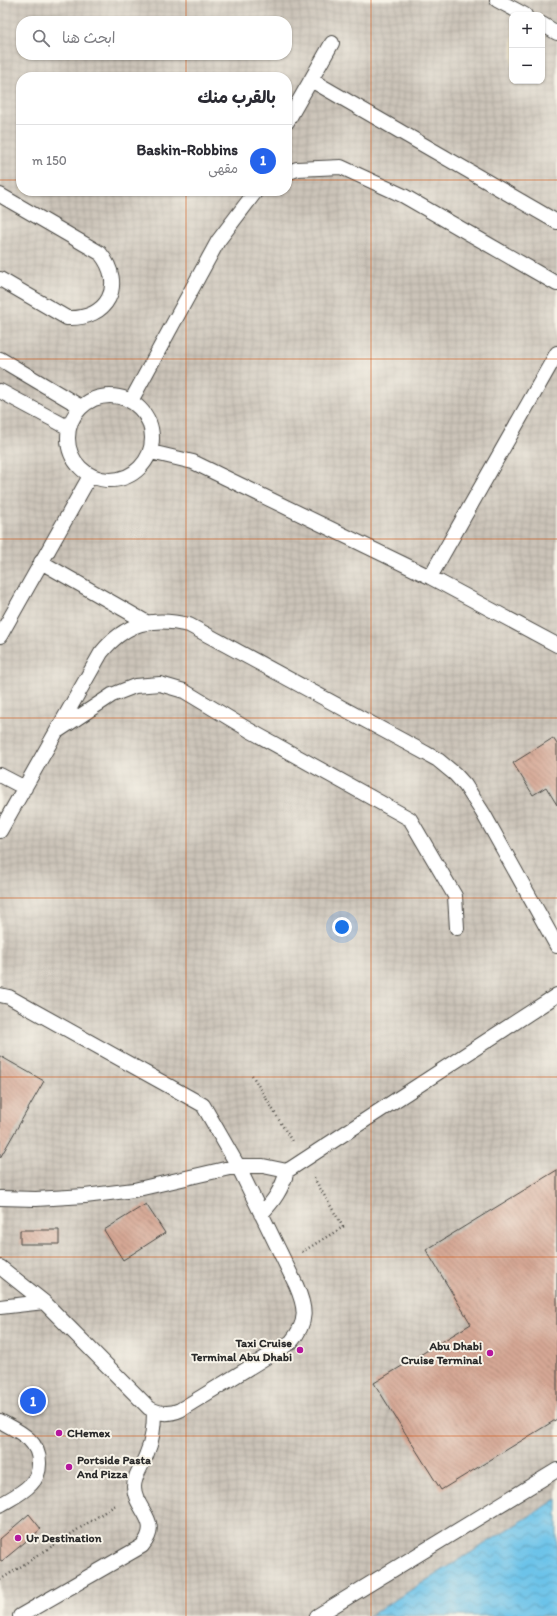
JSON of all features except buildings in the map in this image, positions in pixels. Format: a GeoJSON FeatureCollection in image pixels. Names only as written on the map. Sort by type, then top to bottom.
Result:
{"type":"FeatureCollection","features":[{"type":"Feature","properties":{"kind":"lane"},"geometry":{"type":"LineString","coordinates":[[497,0],[519,12]]}},
{"type":"Feature","properties":{"kind":"lane"},"geometry":{"type":"LineString","coordinates":[[545,26],[557,33]]}},
{"type":"Feature","properties":{"kind":"lane"},"geometry":{"type":"LineString","coordinates":[[292,113],[332,43]]}},
{"type":"Feature","properties":{"kind":"lane"},"geometry":{"type":"LineString","coordinates":[[311,80],[555,216]]}},
{"type":"Feature","properties":{"kind":"lane"},"geometry":{"type":"LineString","coordinates":[[292,170],[341,167],[404,196],[557,284]]}},
{"type":"Feature","properties":{"kind":"lane"},"geometry":{"type":"LineString","coordinates":[[0,195],[100,253],[108,262],[112,274],[113,286],[109,298],[101,308],[92,315],[80,318],[68,318],[0,278]]}},
{"type":"Feature","properties":{"kind":"lane"},"geometry":{"type":"LineString","coordinates":[[131,401],[218,241],[252,196]]}},
{"type":"Feature","properties":{"kind":"lane"},"geometry":{"type":"LineString","coordinates":[[430,577],[557,353]]}},
{"type":"Feature","properties":{"kind":"lane"},"geometry":{"type":"LineString","coordinates":[[0,359],[81,407]]}},
{"type":"Feature","properties":{"kind":"lane"},"geometry":{"type":"LineString","coordinates":[[0,392],[69,428]]}},
{"type":"Feature","properties":{"kind":"lane"},"geometry":{"type":"LineString","coordinates":[[105,396],[118,396],[131,401],[141,408],[148,419],[152,431],[153,441],[151,452],[139,469],[131,476],[121,480],[100,480],[90,476],[76,463],[68,447],[69,428],[73,417],[81,407],[92,400],[105,396]]}},
{"type":"Feature","properties":{"kind":"lane"},"geometry":{"type":"LineString","coordinates":[[151,452],[193,462],[430,577],[557,645]]}},
{"type":"Feature","properties":{"kind":"lane"},"geometry":{"type":"LineString","coordinates":[[0,636],[90,476]]}},
{"type":"Feature","properties":{"kind":"lane"},"geometry":{"type":"LineString","coordinates":[[41,562],[146,622]]}},
{"type":"Feature","properties":{"kind":"lane"},"geometry":{"type":"LineString","coordinates":[[0,831],[101,653],[110,642],[121,633],[146,622],[167,621],[189,625],[438,760],[455,774],[473,797],[557,946]]}},
{"type":"Feature","properties":{"kind":"lane"},"geometry":{"type":"LineString","coordinates":[[56,732],[123,690],[148,684],[172,687],[184,691],[249,730],[410,819],[455,896],[456,928]]}},
{"type":"Feature","properties":{"kind":"lane"},"geometry":{"type":"LineString","coordinates":[[0,775],[25,788]]}},
{"type":"Feature","properties":{"kind":"lane"},"geometry":{"type":"LineString","coordinates":[[0,995],[9,997],[203,1105],[238,1166],[302,1299],[304,1310],[303,1322],[299,1333],[292,1342],[180,1410],[167,1414],[154,1411],[44,1302],[0,1267]]}},
{"type":"Feature","properties":{"kind":"lane"},"geometry":{"type":"LineString","coordinates":[[261,1214],[278,1195],[287,1171],[557,996]]}},
{"type":"Feature","properties":{"kind":"lane"},"geometry":{"type":"LineString","coordinates":[[0,1198],[36,1199],[85,1196],[134,1190],[238,1166],[263,1166],[287,1171]]}},
{"type":"Feature","properties":{"kind":"lane"},"geometry":{"type":"LineString","coordinates":[[0,1307],[44,1302]]}},
{"type":"Feature","properties":{"kind":"lane"},"geometry":{"type":"LineString","coordinates":[[20,1616],[142,1546],[148,1536],[149,1524],[148,1518],[137,1501],[135,1493],[136,1477],[151,1442],[154,1411]]}},
{"type":"Feature","properties":{"kind":"lane"},"geometry":{"type":"LineString","coordinates":[[0,1421],[30,1439],[36,1447],[39,1456],[39,1466],[37,1476],[31,1484],[0,1505]]}},
{"type":"Feature","properties":{"kind":"lane"},"geometry":{"type":"LineString","coordinates":[[317,1616],[557,1470]]}},
{"type":"Feature","properties":{"kind":"path"},"geometry":{"type":"LineString","coordinates":[[284,1262],[343,1226]]}},
{"type":"Feature","properties":{"kind":"path"},"geometry":{"type":"LineString","coordinates":[[0,1580],[135,1493]]}},
{"type":"Feature","properties":{"kind":"shaded area"},"geometry":{"type":"Polygon","coordinates":[[[0,0],[557,0],[557,1499],[369,1616],[0,1616],[0,0]]]}},
{"type":"Feature","properties":{"kind":"water"},"geometry":{"type":"Polygon","coordinates":[[[557,1499],[557,1616],[369,1616],[557,1499]]]}},
{"type":"Feature","properties":{"kind":"place","name":"Taxi Cruise Terminal Abu Dhabi"},"geometry":{"type":"Point","coordinates":[300,1350]}},
{"type":"Feature","properties":{"kind":"place","name":"Abu Dhabi Cruise Terminal"},"geometry":{"type":"Point","coordinates":[490,1353]}},
{"type":"Feature","properties":{"kind":"place","name":"Baskin-Robbins"},"geometry":{"type":"Point","coordinates":[33,1401]}},
{"type":"Feature","properties":{"kind":"place","name":"CHemex"},"geometry":{"type":"Point","coordinates":[59,1433]}},
{"type":"Feature","properties":{"kind":"place","name":"Portside Pasta And Pizza"},"geometry":{"type":"Point","coordinates":[69,1467]}},
{"type":"Feature","properties":{"kind":"place","name":"Ur Destination"},"geometry":{"type":"Point","coordinates":[18,1538]}}]}
